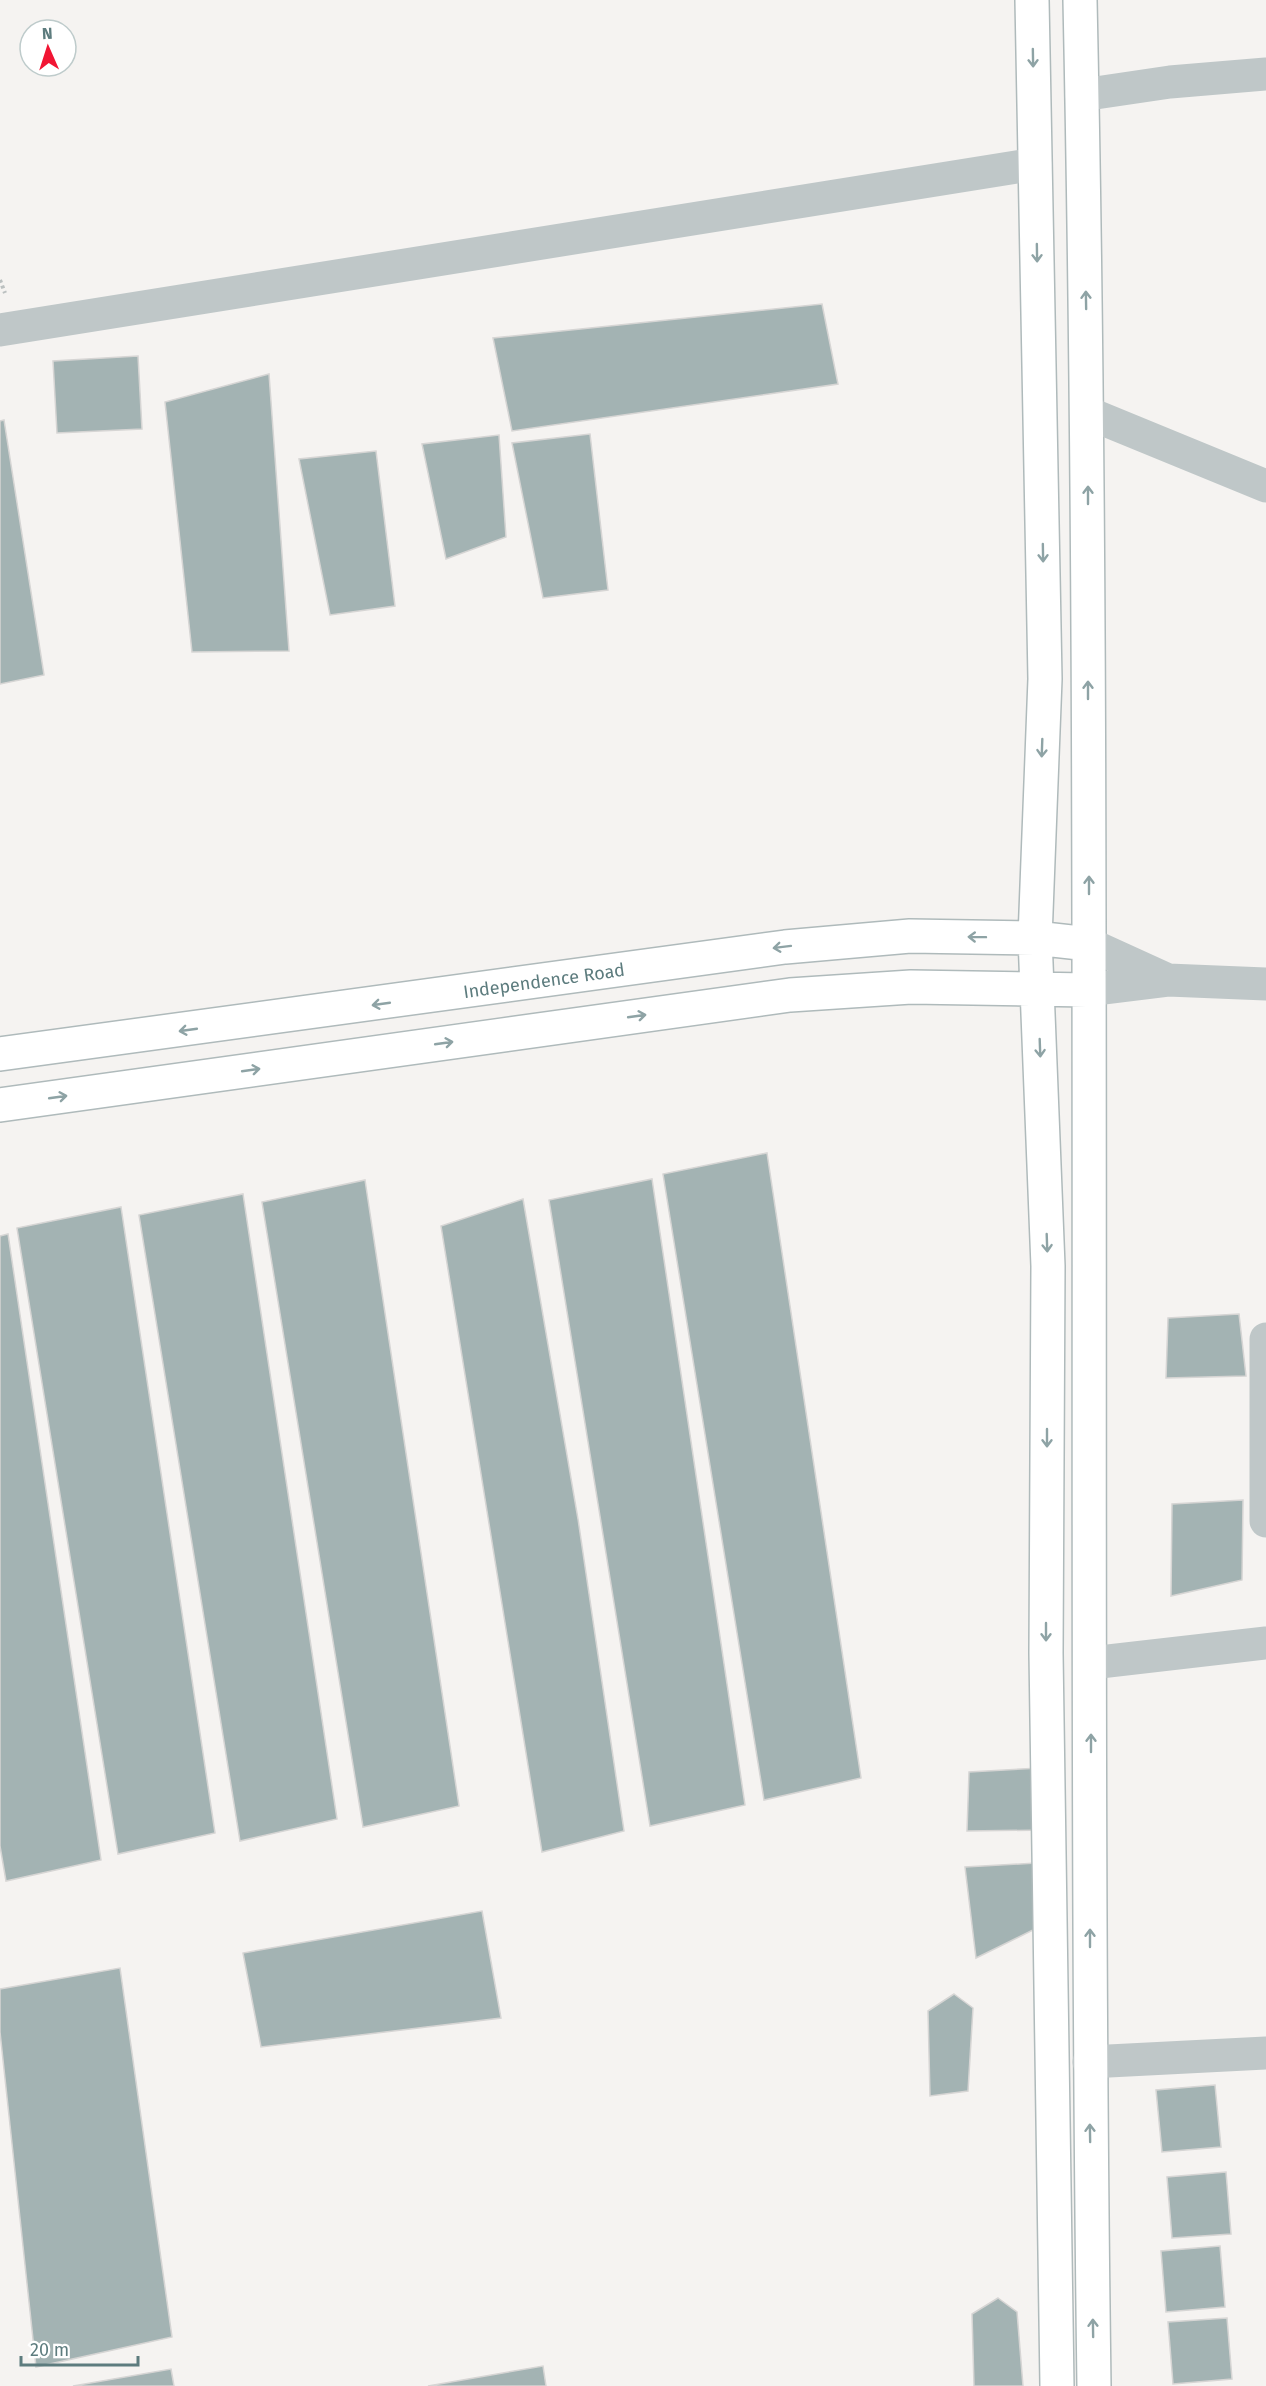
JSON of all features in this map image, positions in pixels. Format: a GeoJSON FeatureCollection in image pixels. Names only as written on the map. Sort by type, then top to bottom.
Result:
{"type":"FeatureCollection","features":[{"type":"Feature","properties":{"kind":"main road"},"geometry":{"type":"LineString","coordinates":[[1032,0],[1045,679],[1035,938],[1048,1266],[1046,1653],[1057,2386]]}},
{"type":"Feature","properties":{"kind":"main road"},"geometry":{"type":"LineString","coordinates":[[1080,0],[1088,413],[1089,944],[1087,990],[1091,1663],[1089,2062],[1094,2386]]}},
{"type":"Feature","properties":{"kind":"main road","name":"Independence Road"},"geometry":{"type":"LineString","coordinates":[[0,1054],[785,947],[910,936],[1035,938],[1089,944]]}},
{"type":"Feature","properties":{"kind":"main road"},"geometry":{"type":"LineString","coordinates":[[0,1105],[790,995],[911,987],[1087,990]]}},
{"type":"Feature","properties":{"kind":"street"},"geometry":{"type":"LineString","coordinates":[[1082,95],[1170,82],[1266,74]]}},
{"type":"Feature","properties":{"kind":"street"},"geometry":{"type":"LineString","coordinates":[[0,330],[1035,165]]}},
{"type":"Feature","properties":{"kind":"street"},"geometry":{"type":"LineString","coordinates":[[1088,413],[1266,486]]}},
{"type":"Feature","properties":{"kind":"street"},"geometry":{"type":"LineString","coordinates":[[1089,944],[1168,980]]}},
{"type":"Feature","properties":{"kind":"street"},"geometry":{"type":"LineString","coordinates":[[1087,990],[1168,980],[1266,984]]}},
{"type":"Feature","properties":{"kind":"street"},"geometry":{"type":"LineString","coordinates":[[1266,1340],[1266,1521]]}},
{"type":"Feature","properties":{"kind":"street"},"geometry":{"type":"LineString","coordinates":[[1091,1663],[1266,1643]]}},
{"type":"Feature","properties":{"kind":"street"},"geometry":{"type":"LineString","coordinates":[[1089,2062],[1266,2053]]}},
{"type":"Feature","properties":{"kind":"building"},"geometry":{"type":"Polygon","coordinates":[[[822,304],[838,384],[512,431],[493,338],[822,304]]]}},
{"type":"Feature","properties":{"kind":"building"},"geometry":{"type":"Polygon","coordinates":[[[138,356],[142,429],[57,433],[53,361],[138,356]]]}},
{"type":"Feature","properties":{"kind":"building"},"geometry":{"type":"Polygon","coordinates":[[[269,374],[289,651],[192,652],[165,402],[269,374]]]}},
{"type":"Feature","properties":{"kind":"building"},"geometry":{"type":"Polygon","coordinates":[[[4,420],[44,675],[0,684],[0,421],[4,420]]]}},
{"type":"Feature","properties":{"kind":"building"},"geometry":{"type":"Polygon","coordinates":[[[590,434],[608,590],[543,598],[512,443],[590,434]]]}},
{"type":"Feature","properties":{"kind":"building"},"geometry":{"type":"Polygon","coordinates":[[[499,435],[506,537],[446,559],[422,444],[499,435]]]}},
{"type":"Feature","properties":{"kind":"building"},"geometry":{"type":"Polygon","coordinates":[[[376,451],[395,606],[330,615],[299,459],[376,451]]]}},
{"type":"Feature","properties":{"kind":"building"},"geometry":{"type":"Polygon","coordinates":[[[767,1153],[861,1778],[764,1800],[663,1174],[767,1153]]]}},
{"type":"Feature","properties":{"kind":"building"},"geometry":{"type":"Polygon","coordinates":[[[652,1179],[745,1805],[650,1826],[549,1200],[652,1179]]]}},
{"type":"Feature","properties":{"kind":"building"},"geometry":{"type":"Polygon","coordinates":[[[365,1180],[459,1806],[363,1827],[262,1202],[365,1180]]]}},
{"type":"Feature","properties":{"kind":"building"},"geometry":{"type":"Polygon","coordinates":[[[243,1194],[337,1819],[240,1841],[139,1215],[243,1194]]]}},
{"type":"Feature","properties":{"kind":"building"},"geometry":{"type":"Polygon","coordinates":[[[523,1199],[578,1519],[624,1831],[542,1852],[441,1226],[523,1199]]]}},
{"type":"Feature","properties":{"kind":"building"},"geometry":{"type":"Polygon","coordinates":[[[121,1207],[215,1833],[118,1854],[17,1228],[121,1207]]]}},
{"type":"Feature","properties":{"kind":"building"},"geometry":{"type":"Polygon","coordinates":[[[8,1234],[101,1860],[6,1881],[0,1846],[0,1236],[8,1234]]]}},
{"type":"Feature","properties":{"kind":"building"},"geometry":{"type":"Polygon","coordinates":[[[1239,1314],[1246,1376],[1166,1378],[1168,1318],[1239,1314]]]}},
{"type":"Feature","properties":{"kind":"building"},"geometry":{"type":"Polygon","coordinates":[[[1243,1500],[1242,1580],[1171,1596],[1172,1504],[1243,1500]]]}},
{"type":"Feature","properties":{"kind":"building"},"geometry":{"type":"Polygon","coordinates":[[[1040,1768],[1047,1830],[967,1831],[969,1772],[1040,1768]]]}},
{"type":"Feature","properties":{"kind":"building"},"geometry":{"type":"Polygon","coordinates":[[[1036,1863],[1043,1925],[976,1958],[965,1867],[1036,1863]]]}},
{"type":"Feature","properties":{"kind":"building"},"geometry":{"type":"Polygon","coordinates":[[[482,1911],[501,2018],[261,2047],[243,1953],[482,1911]]]}},
{"type":"Feature","properties":{"kind":"building"},"geometry":{"type":"Polygon","coordinates":[[[120,1968],[172,2337],[36,2367],[0,2032],[0,1989],[120,1968]]]}},
{"type":"Feature","properties":{"kind":"building"},"geometry":{"type":"Polygon","coordinates":[[[954,1994],[973,2008],[968,2091],[930,2096],[928,2011],[954,1994]]]}},
{"type":"Feature","properties":{"kind":"building"},"geometry":{"type":"Polygon","coordinates":[[[1215,2085],[1221,2147],[1162,2152],[1156,2090],[1215,2085]]]}},
{"type":"Feature","properties":{"kind":"building"},"geometry":{"type":"Polygon","coordinates":[[[1226,2172],[1231,2234],[1172,2238],[1167,2177],[1226,2172]]]}},
{"type":"Feature","properties":{"kind":"building"},"geometry":{"type":"Polygon","coordinates":[[[1220,2246],[1225,2307],[1166,2312],[1161,2251],[1220,2246]]]}},
{"type":"Feature","properties":{"kind":"building"},"geometry":{"type":"Polygon","coordinates":[[[998,2298],[1017,2312],[1023,2386],[974,2386],[972,2314],[998,2298]]]}},
{"type":"Feature","properties":{"kind":"building"},"geometry":{"type":"Polygon","coordinates":[[[1227,2318],[1232,2379],[1173,2384],[1168,2322],[1227,2318]]]}},
{"type":"Feature","properties":{"kind":"building"},"geometry":{"type":"Polygon","coordinates":[[[543,2366],[546,2386],[428,2386],[543,2366]]]}},
{"type":"Feature","properties":{"kind":"building"},"geometry":{"type":"Polygon","coordinates":[[[171,2369],[174,2386],[73,2386],[171,2369]]]}}]}
